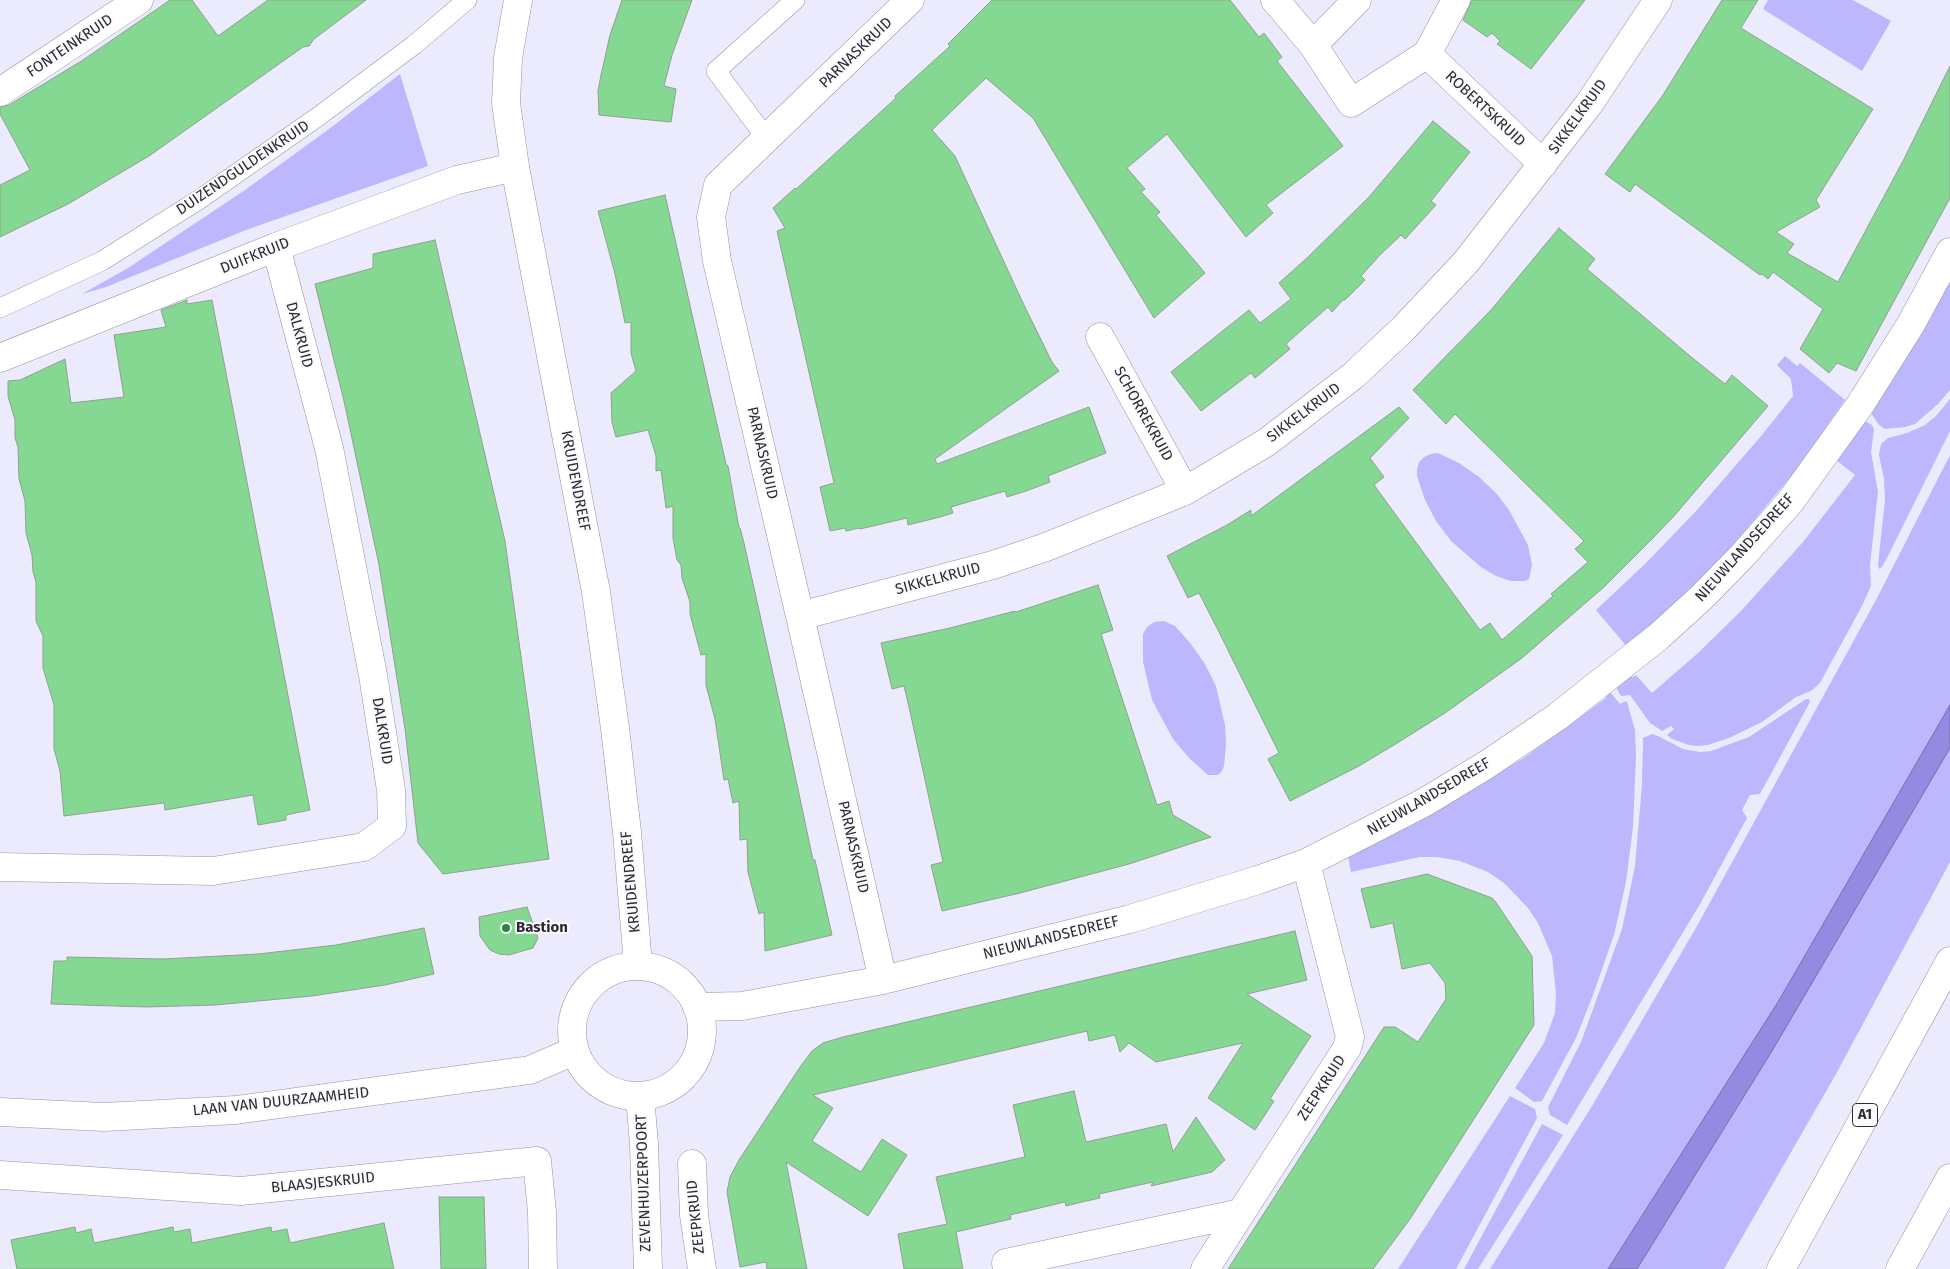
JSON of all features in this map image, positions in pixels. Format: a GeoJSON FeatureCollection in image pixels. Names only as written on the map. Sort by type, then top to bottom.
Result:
{"type":"FeatureCollection","features":[{"type":"Feature","properties":{"kind":"main road","name":"FONTEINKRUID"},"geometry":{"type":"LineString","coordinates":[[0,92],[139,0]]}},
{"type":"Feature","properties":{"kind":"main road","name":"KRUIDENDREEF"},"geometry":{"type":"LineString","coordinates":[[518,0],[508,58],[506,103],[515,167],[596,592],[627,832],[638,964]]}},
{"type":"Feature","properties":{"kind":"main road"},"geometry":{"type":"LineString","coordinates":[[1275,0],[1313,45],[1351,103],[1427,54],[1456,0]]}},
{"type":"Feature","properties":{"kind":"main road"},"geometry":{"type":"LineString","coordinates":[[1313,45],[1357,0]]}},
{"type":"Feature","properties":{"kind":"main road","name":"SIKKELKRUID"},"geometry":{"type":"LineString","coordinates":[[800,616],[993,565],[1054,544],[1185,491],[1267,442],[1354,376],[1403,329],[1466,262],[1589,104],[1658,0]]}},
{"type":"Feature","properties":{"kind":"main road","name":"PARNASKRUID"},"geometry":{"type":"LineString","coordinates":[[883,980],[717,261],[711,217],[718,185],[767,139],[900,4]]}},
{"type":"Feature","properties":{"kind":"main road","name":"ROBERTSKRUID"},"geometry":{"type":"LineString","coordinates":[[1427,54],[1543,164]]}},
{"type":"Feature","properties":{"kind":"main road","name":"DUIFKRUID"},"geometry":{"type":"LineString","coordinates":[[0,358],[276,247],[457,180],[515,167]]}},
{"type":"Feature","properties":{"kind":"main road","name":"DALKRUID"},"geometry":{"type":"LineString","coordinates":[[0,867],[213,871],[364,847],[392,826],[391,790],[373,674],[329,448],[276,247]]}},
{"type":"Feature","properties":{"kind":"main road","name":"NIEUWLANDSEDREEF"},"geometry":{"type":"LineString","coordinates":[[697,1007],[742,1006],[883,980],[1130,919],[1258,880],[1306,863],[1425,802],[1486,765],[1557,717],[1610,676],[1658,637],[1703,596],[1743,555],[1790,502],[1855,413],[1911,324],[1950,252]]}},
{"type":"Feature","properties":{"kind":"main road","name":"SCHORREKRUID"},"geometry":{"type":"LineString","coordinates":[[1100,338],[1185,491]]}},
{"type":"Feature","properties":{"kind":"main road","name":"ZEEPKRUID"},"geometry":{"type":"LineString","coordinates":[[1205,1269],[1347,1048],[1350,1037],[1306,863]]}},
{"type":"Feature","properties":{"kind":"main road","name":"A1"},"geometry":{"type":"LineString","coordinates":[[1781,1269],[1950,961]]}},
{"type":"Feature","properties":{"kind":"main road"},"geometry":{"type":"LineString","coordinates":[[638,964],[660,971],[683,985],[697,1007],[702,1027],[700,1048],[692,1067],[678,1082],[660,1092],[640,1097],[619,1094],[600,1085],[584,1070],[574,1050],[572,1031],[575,1012],[584,994],[597,980],[615,970],[638,964]]}},
{"type":"Feature","properties":{"kind":"main road","name":"LAAN VAN DUURZAAMHEID"},"geometry":{"type":"LineString","coordinates":[[0,1112],[104,1117],[236,1110],[530,1070],[574,1050]]}},
{"type":"Feature","properties":{"kind":"main road","name":"ZEVENHUIZERPOORT"},"geometry":{"type":"LineString","coordinates":[[640,1097],[644,1144],[648,1269]]}},
{"type":"Feature","properties":{"kind":"main road","name":"BLAASJESKRUID"},"geometry":{"type":"LineString","coordinates":[[0,1175],[241,1191],[537,1161],[542,1212],[543,1269]]}},
{"type":"Feature","properties":{"kind":"main road","name":"ZEEPKRUID"},"geometry":{"type":"LineString","coordinates":[[692,1164],[694,1215],[702,1269]]}},
{"type":"Feature","properties":{"kind":"main road"},"geometry":{"type":"LineString","coordinates":[[1900,1269],[1950,1178]]}},
{"type":"Feature","properties":{"kind":"main road"},"geometry":{"type":"LineString","coordinates":[[1007,1269],[1006,1263],[1241,1213]]}},
{"type":"Feature","properties":{"kind":"lane","name":"DUIZENDGULDENKRUID"},"geometry":{"type":"LineString","coordinates":[[0,308],[102,261],[200,199],[414,46],[467,0]]}},
{"type":"Feature","properties":{"kind":"lane"},"geometry":{"type":"LineString","coordinates":[[767,139],[716,71],[795,0]]}},
{"type":"Feature","properties":{"kind":"shaded area"},"geometry":{"type":"Polygon","coordinates":[[[1768,0],[1853,0],[1891,21],[1862,71],[1763,9],[1768,0]]]}},
{"type":"Feature","properties":{"kind":"shaded area"},"geometry":{"type":"Polygon","coordinates":[[[400,74],[428,166],[246,230],[106,287],[82,294],[128,268],[245,190],[400,74]]]}},
{"type":"Feature","properties":{"kind":"shaded area"},"geometry":{"type":"Polygon","coordinates":[[[1950,270],[1950,390],[1938,404],[1915,424],[1885,429],[1879,425],[1871,413],[1950,270]]]}},
{"type":"Feature","properties":{"kind":"shaded area"},"geometry":{"type":"Polygon","coordinates":[[[1785,356],[1797,366],[1800,363],[1845,400],[1794,473],[1723,557],[1628,648],[1596,610],[1647,562],[1697,510],[1793,396],[1791,379],[1777,365],[1785,356]]]}},
{"type":"Feature","properties":{"kind":"shaded area"},"geometry":{"type":"Polygon","coordinates":[[[1950,399],[1950,431],[1887,558],[1879,569],[1885,500],[1884,479],[1879,455],[1881,444],[1888,438],[1907,433],[1925,425],[1936,416],[1950,399]]]}},
{"type":"Feature","properties":{"kind":"shaded area"},"geometry":{"type":"Polygon","coordinates":[[[1865,421],[1872,425],[1874,430],[1871,452],[1878,492],[1870,565],[1871,586],[1820,683],[1811,691],[1796,697],[1762,722],[1729,738],[1708,745],[1697,746],[1672,739],[1667,735],[1674,729],[1671,726],[1662,731],[1650,723],[1630,695],[1621,696],[1615,685],[1625,676],[1633,677],[1636,675],[1652,693],[1698,653],[1741,611],[1803,542],[1855,475],[1836,460],[1865,421]]]}},
{"type":"Feature","properties":{"kind":"shaded area"},"geometry":{"type":"Polygon","coordinates":[[[1438,453],[1459,463],[1479,477],[1496,493],[1509,510],[1528,545],[1532,565],[1529,579],[1525,581],[1511,581],[1496,576],[1481,567],[1451,541],[1436,521],[1425,500],[1417,476],[1417,469],[1419,462],[1424,457],[1438,453]]]}},
{"type":"Feature","properties":{"kind":"shaded area"},"geometry":{"type":"Polygon","coordinates":[[[1950,455],[1950,705],[1778,1002],[1608,1269],[1490,1269],[1592,1106],[1697,926],[1876,600],[1950,455]]]}},
{"type":"Feature","properties":{"kind":"shaded area"},"geometry":{"type":"Polygon","coordinates":[[[1164,621],[1175,626],[1191,644],[1205,664],[1216,686],[1225,725],[1226,745],[1224,766],[1218,775],[1208,775],[1189,758],[1173,739],[1152,700],[1143,662],[1143,634],[1147,627],[1154,622],[1164,621]]]}},
{"type":"Feature","properties":{"kind":"shaded area"},"geometry":{"type":"Polygon","coordinates":[[[1606,691],[1610,692],[1620,704],[1627,702],[1635,730],[1636,756],[1633,827],[1626,882],[1614,935],[1576,1038],[1542,1101],[1534,1102],[1515,1088],[1544,1043],[1555,1013],[1556,993],[1552,956],[1538,923],[1528,908],[1504,883],[1488,872],[1460,861],[1437,857],[1420,857],[1351,872],[1348,856],[1420,820],[1524,758],[1606,698],[1606,691]]]}},
{"type":"Feature","properties":{"kind":"shaded area"},"geometry":{"type":"Polygon","coordinates":[[[1806,699],[1809,699],[1810,702],[1760,794],[1750,795],[1742,810],[1747,818],[1700,904],[1567,1125],[1550,1115],[1548,1107],[1581,1042],[1622,929],[1635,866],[1642,784],[1643,738],[1652,734],[1683,749],[1700,752],[1711,751],[1749,737],[1806,699]]]}},
{"type":"Feature","properties":{"kind":"shaded area"},"geometry":{"type":"Polygon","coordinates":[[[1950,705],[1950,748],[1772,1051],[1637,1269],[1608,1269],[1778,1002],[1950,705]]]}},
{"type":"Feature","properties":{"kind":"shaded area"},"geometry":{"type":"Polygon","coordinates":[[[1950,748],[1950,862],[1836,1074],[1724,1269],[1637,1269],[1772,1051],[1950,748]]]}},
{"type":"Feature","properties":{"kind":"shaded area"},"geometry":{"type":"Polygon","coordinates":[[[1510,1096],[1535,1109],[1537,1118],[1456,1269],[1398,1269],[1510,1096]]]}},
{"type":"Feature","properties":{"kind":"shaded area"},"geometry":{"type":"Polygon","coordinates":[[[1542,1124],[1563,1135],[1478,1269],[1464,1269],[1542,1124]]]}},
{"type":"Feature","properties":{"kind":"building"},"geometry":{"type":"Polygon","coordinates":[[[170,0],[192,0],[218,36],[268,0],[366,0],[314,39],[309,46],[303,47],[149,156],[68,204],[0,237],[0,185],[30,170],[0,114],[0,107],[9,105],[83,60],[170,0]]]}},
{"type":"Feature","properties":{"kind":"building"},"geometry":{"type":"Polygon","coordinates":[[[622,0],[692,0],[672,55],[664,86],[676,89],[671,122],[599,115],[598,91],[601,75],[610,35],[622,0]]]}},
{"type":"Feature","properties":{"kind":"building"},"geometry":{"type":"Polygon","coordinates":[[[992,0],[1230,0],[1259,37],[1264,33],[1282,57],[1277,61],[1343,146],[1266,205],[1273,213],[1246,237],[1167,134],[1127,168],[1145,189],[1141,192],[1160,212],[1156,215],[1205,273],[1154,318],[1033,118],[986,78],[932,130],[955,156],[1023,303],[1052,362],[1059,371],[935,459],[937,464],[1089,407],[1106,453],[1048,476],[1050,482],[1007,497],[1005,491],[951,507],[953,513],[940,517],[908,525],[907,518],[860,529],[846,531],[845,528],[830,531],[820,487],[834,483],[777,231],[785,228],[773,208],[896,98],[895,96],[950,46],[948,44],[992,0]]]}},
{"type":"Feature","properties":{"kind":"building"},"geometry":{"type":"Polygon","coordinates":[[[1472,0],[1585,0],[1531,69],[1497,44],[1500,41],[1492,33],[1487,37],[1463,20],[1472,0]]]}},
{"type":"Feature","properties":{"kind":"building"},"geometry":{"type":"Polygon","coordinates":[[[1722,0],[1758,0],[1741,28],[1873,109],[1816,200],[1820,207],[1776,232],[1794,244],[1787,253],[1838,282],[1903,161],[1950,66],[1950,198],[1856,371],[1837,363],[1829,373],[1800,349],[1823,309],[1773,272],[1768,279],[1762,274],[1760,275],[1635,184],[1630,192],[1605,174],[1663,95],[1722,0]]]}},
{"type":"Feature","properties":{"kind":"building"},"geometry":{"type":"Polygon","coordinates":[[[1433,121],[1470,152],[1431,201],[1436,205],[1405,239],[1401,235],[1380,255],[1361,276],[1365,280],[1345,300],[1332,312],[1328,307],[1286,344],[1290,349],[1255,378],[1251,373],[1201,411],[1171,372],[1249,310],[1260,323],[1291,299],[1279,283],[1369,197],[1433,121]]]}},
{"type":"Feature","properties":{"kind":"building"},"geometry":{"type":"Polygon","coordinates":[[[665,195],[728,466],[739,528],[744,543],[813,860],[815,860],[832,935],[765,951],[764,912],[759,914],[748,872],[747,839],[740,840],[739,801],[733,803],[728,779],[724,780],[715,719],[706,685],[706,654],[701,655],[690,614],[690,602],[682,578],[681,565],[677,560],[673,538],[673,506],[666,508],[661,470],[656,471],[656,456],[648,430],[616,437],[612,422],[611,393],[636,371],[631,353],[631,322],[625,323],[615,274],[598,211],[665,195]]]}},
{"type":"Feature","properties":{"kind":"building"},"geometry":{"type":"Polygon","coordinates":[[[1559,228],[1595,259],[1587,269],[1725,384],[1732,375],[1768,406],[1653,538],[1604,587],[1522,658],[1445,713],[1394,745],[1359,766],[1290,801],[1268,759],[1279,753],[1219,632],[1199,593],[1188,598],[1167,556],[1227,525],[1251,510],[1251,516],[1399,407],[1409,418],[1370,458],[1384,477],[1374,485],[1480,630],[1490,623],[1502,640],[1553,596],[1551,594],[1588,562],[1575,549],[1584,541],[1455,414],[1446,424],[1413,390],[1491,310],[1559,228]]]}},
{"type":"Feature","properties":{"kind":"building"},"geometry":{"type":"Polygon","coordinates":[[[435,240],[505,541],[549,859],[443,874],[418,843],[405,729],[379,565],[344,401],[315,284],[373,268],[373,254],[435,240]]]}},
{"type":"Feature","properties":{"kind":"building"},"geometry":{"type":"Polygon","coordinates":[[[187,300],[187,304],[212,300],[310,810],[286,815],[286,820],[258,825],[253,795],[165,810],[164,803],[64,816],[60,771],[54,749],[54,705],[43,668],[43,636],[36,621],[36,582],[26,533],[25,501],[19,479],[15,420],[8,396],[8,381],[20,380],[65,359],[71,403],[124,397],[114,335],[166,327],[161,310],[187,300]]]}},
{"type":"Feature","properties":{"kind":"building"},"geometry":{"type":"Polygon","coordinates":[[[1098,585],[1113,630],[1101,634],[1157,805],[1169,801],[1173,815],[1211,837],[1129,864],[1020,893],[942,911],[931,865],[943,862],[909,707],[904,686],[892,689],[881,643],[1016,612],[1098,585]]]}},
{"type":"Feature","properties":{"kind":"building"},"geometry":{"type":"Polygon","coordinates":[[[1427,874],[1492,898],[1495,901],[1532,956],[1534,1025],[1410,1219],[1373,1269],[1228,1269],[1384,1027],[1395,1027],[1418,1042],[1446,999],[1445,983],[1430,963],[1402,969],[1393,923],[1371,928],[1361,889],[1427,874]]]}},
{"type":"Feature","properties":{"kind":"building","name":"Bastion"},"geometry":{"type":"Polygon","coordinates":[[[527,907],[538,938],[533,948],[509,955],[499,954],[490,950],[480,936],[479,917],[527,907]]]}},
{"type":"Feature","properties":{"kind":"building"},"geometry":{"type":"Polygon","coordinates":[[[424,928],[434,974],[385,985],[312,996],[215,1005],[146,1007],[51,1004],[54,961],[67,961],[67,957],[163,959],[258,954],[336,945],[424,928]]]}},
{"type":"Feature","properties":{"kind":"building"},"geometry":{"type":"Polygon","coordinates":[[[1295,931],[1307,980],[1247,994],[1311,1036],[1270,1099],[1274,1101],[1255,1130],[1208,1098],[1243,1043],[1156,1062],[1129,1043],[1120,1052],[1115,1035],[1089,1041],[1087,1031],[813,1095],[833,1108],[812,1141],[861,1172],[882,1139],[907,1155],[868,1216],[786,1162],[807,1269],[767,1269],[766,1262],[740,1267],[727,1192],[730,1177],[739,1160],[800,1067],[812,1051],[823,1043],[1295,931]]]}},
{"type":"Feature","properties":{"kind":"building"},"geometry":{"type":"Polygon","coordinates":[[[1074,1091],[1086,1142],[1166,1124],[1173,1152],[1196,1117],[1225,1160],[1212,1172],[1151,1186],[1153,1182],[1099,1194],[1100,1198],[1066,1206],[1065,1202],[1010,1215],[1011,1219],[956,1232],[963,1269],[904,1269],[898,1234],[947,1224],[936,1177],[1025,1157],[1013,1105],[1074,1091]]]}},
{"type":"Feature","properties":{"kind":"building"},"geometry":{"type":"Polygon","coordinates":[[[439,1197],[484,1197],[486,1269],[441,1269],[439,1197]]]}},
{"type":"Feature","properties":{"kind":"building"},"geometry":{"type":"Polygon","coordinates":[[[384,1223],[394,1269],[17,1269],[11,1240],[75,1227],[76,1233],[91,1229],[94,1243],[173,1227],[174,1232],[190,1229],[192,1243],[271,1227],[272,1232],[287,1229],[290,1243],[384,1223]]]}},
{"type":"Feature","properties":{"kind":"place","name":"Bastion"},"geometry":{"type":"Point","coordinates":[506,928]}}]}
